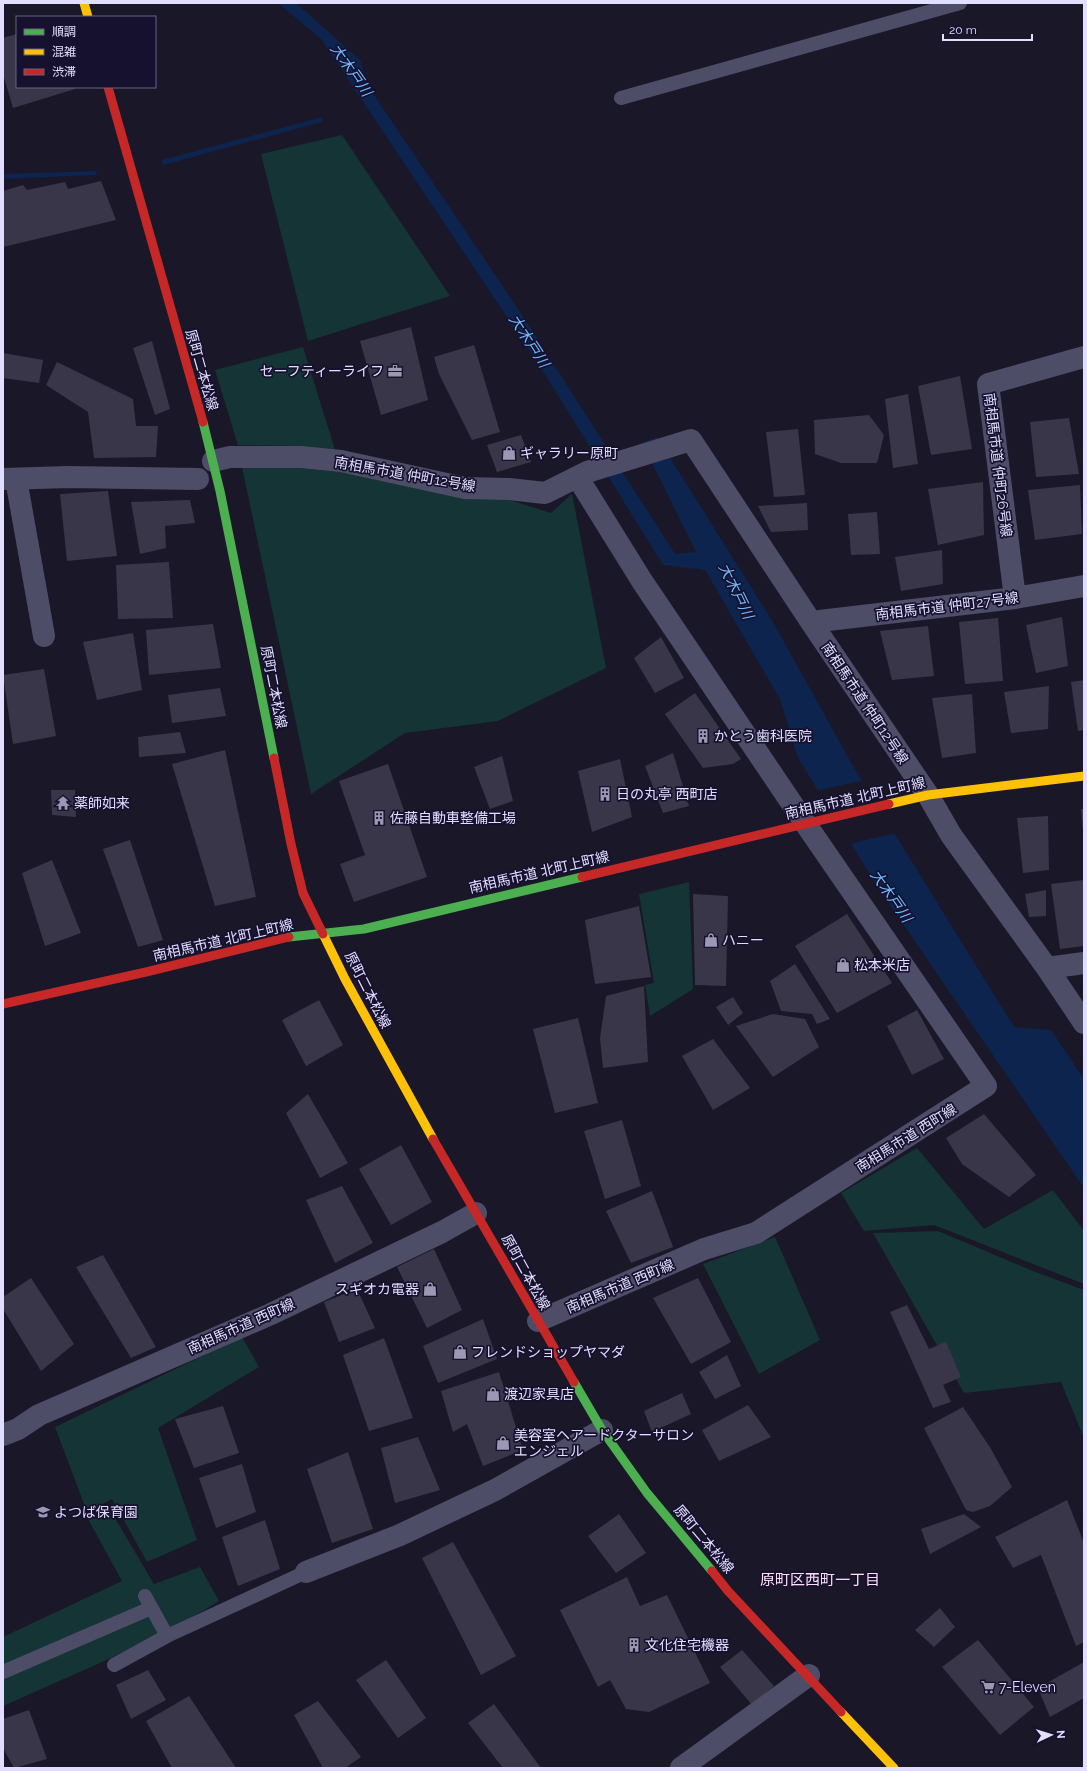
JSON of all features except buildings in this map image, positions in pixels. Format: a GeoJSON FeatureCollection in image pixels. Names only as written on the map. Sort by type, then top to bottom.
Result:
{"type":"FeatureCollection","features":[{"type":"Feature","properties":{"kind":"main road"},"geometry":{"type":"LineString","coordinates":[[84,3],[88,16]]}},
{"type":"Feature","properties":{"kind":"main road","name":"原町二本松線"},"geometry":{"type":"LineString","coordinates":[[108,88],[213,461],[224,507],[290,844],[303,893],[345,979],[406,1092],[602,1430],[647,1493],[728,1591],[809,1675],[894,1768]]}},
{"type":"Feature","properties":{"kind":"main road","name":"南相馬市道 北町上町線"},"geometry":{"type":"LineString","coordinates":[[3,1004],[146,972],[285,937],[364,928],[920,797],[1084,776]]}},
{"type":"Feature","properties":{"kind":"street","name":"南相馬市道 仲町26号線"},"geometry":{"type":"LineString","coordinates":[[1015,598],[988,384],[1084,357]]}},
{"type":"Feature","properties":{"kind":"street","name":"南相馬市道 仲町12号線"},"geometry":{"type":"LineString","coordinates":[[213,461],[230,457],[302,458],[341,461],[465,488],[508,489],[545,494],[588,474],[688,442],[810,622],[920,797],[951,835],[1048,968],[1084,1023]]}},
{"type":"Feature","properties":{"kind":"street"},"geometry":{"type":"LineString","coordinates":[[588,474],[642,581],[812,822]]}},
{"type":"Feature","properties":{"kind":"street"},"geometry":{"type":"LineString","coordinates":[[44,636],[10,479],[69,477],[198,479]]}},
{"type":"Feature","properties":{"kind":"street","name":"南相馬市道 仲町27号線"},"geometry":{"type":"LineString","coordinates":[[810,622],[1015,598],[1084,586]]}},
{"type":"Feature","properties":{"kind":"street","name":"南相馬市道 西町線"},"geometry":{"type":"LineString","coordinates":[[538,1321],[704,1249],[756,1233],[986,1086],[812,822]]}},
{"type":"Feature","properties":{"kind":"street"},"geometry":{"type":"LineString","coordinates":[[1048,968],[1084,963]]}},
{"type":"Feature","properties":{"kind":"street","name":"南相馬市道 西町線"},"geometry":{"type":"LineString","coordinates":[[3,1436],[18,1429],[39,1415],[271,1314],[442,1232],[476,1213]]}},
{"type":"Feature","properties":{"kind":"street"},"geometry":{"type":"LineString","coordinates":[[306,1572],[400,1535],[495,1490],[602,1430]]}},
{"type":"Feature","properties":{"kind":"street"},"geometry":{"type":"LineString","coordinates":[[681,1768],[809,1675]]}},
{"type":"Feature","properties":{"kind":"lane"},"geometry":{"type":"LineString","coordinates":[[621,98],[960,3]]}},
{"type":"Feature","properties":{"kind":"lane"},"geometry":{"type":"LineString","coordinates":[[114,1665],[167,1636],[306,1572]]}},
{"type":"Feature","properties":{"kind":"lane"},"geometry":{"type":"LineString","coordinates":[[3,1672],[148,1602],[167,1636]]}},
{"type":"Feature","properties":{"kind":"green space"},"geometry":{"type":"Polygon","coordinates":[[[342,135],[450,296],[308,341],[261,154],[342,135]]]}},
{"type":"Feature","properties":{"kind":"green space"},"geometry":{"type":"Polygon","coordinates":[[[303,347],[336,453],[298,446],[238,445],[215,370],[303,347]]]}},
{"type":"Feature","properties":{"kind":"green space"},"geometry":{"type":"Polygon","coordinates":[[[242,467],[300,468],[341,472],[506,499],[551,513],[572,494],[606,668],[498,721],[405,733],[311,794],[242,467]]]}},
{"type":"Feature","properties":{"kind":"green space"},"geometry":{"type":"Polygon","coordinates":[[[689,882],[693,989],[650,1016],[645,985],[654,983],[639,894],[689,882]]]}},
{"type":"Feature","properties":{"kind":"green space"},"geometry":{"type":"Polygon","coordinates":[[[917,1148],[984,1229],[1053,1190],[1084,1231],[1084,1284],[934,1225],[864,1231],[841,1193],[917,1148]]]}},
{"type":"Feature","properties":{"kind":"green space"},"geometry":{"type":"Polygon","coordinates":[[[938,1231],[1033,1271],[1084,1290],[1084,1438],[1061,1382],[964,1393],[873,1233],[938,1231]]]}},
{"type":"Feature","properties":{"kind":"green space"},"geometry":{"type":"Polygon","coordinates":[[[775,1237],[820,1340],[759,1374],[703,1264],[775,1237]]]}},
{"type":"Feature","properties":{"kind":"green space"},"geometry":{"type":"Polygon","coordinates":[[[242,1337],[259,1367],[158,1428],[197,1540],[147,1562],[112,1499],[87,1512],[55,1427],[242,1337]]]}},
{"type":"Feature","properties":{"kind":"green space"},"geometry":{"type":"Polygon","coordinates":[[[109,1508],[154,1584],[200,1567],[219,1601],[201,1612],[111,1658],[3,1706],[3,1637],[122,1581],[88,1519],[109,1508]]]}},
{"type":"Feature","properties":{"kind":"water","name":"大木戸川"},"geometry":{"type":"Polygon","coordinates":[[[278,3],[296,3],[360,60],[368,86],[526,321],[675,554],[696,552],[642,443],[657,437],[773,622],[854,768],[1014,1027],[1051,1030],[1084,1079],[1084,1188],[879,889],[798,758],[780,699],[705,570],[663,565],[541,368],[321,39],[278,3]]]}},
{"type":"Feature","properties":{"kind":"water"},"geometry":{"type":"Polygon","coordinates":[[[322,117],[322,122],[163,165],[162,160],[322,117]]]}},
{"type":"Feature","properties":{"kind":"water"},"geometry":{"type":"Polygon","coordinates":[[[96,171],[97,175],[3,179],[3,174],[96,171]]]}},
{"type":"Feature","properties":{"kind":"pier"},"geometry":{"type":"Polygon","coordinates":[[[864,780],[896,833],[849,844],[816,791],[864,780]]]}},
{"type":"Feature","properties":{"kind":"traffic: fast"},"geometry":{"type":"LineString","coordinates":[[203,422],[220,491],[274,758]]}},
{"type":"Feature","properties":{"kind":"traffic: fast"},"geometry":{"type":"LineString","coordinates":[[289,937],[364,929],[582,877]]}},
{"type":"Feature","properties":{"kind":"traffic: fast"},"geometry":{"type":"LineString","coordinates":[[574,1382],[602,1430],[647,1493],[712,1571]]}},
{"type":"Feature","properties":{"kind":"traffic: slow"},"geometry":{"type":"LineString","coordinates":[[84,3],[88,16]]}},
{"type":"Feature","properties":{"kind":"traffic: slow"},"geometry":{"type":"LineString","coordinates":[[889,804],[928,795],[1084,776]]}},
{"type":"Feature","properties":{"kind":"traffic: slow"},"geometry":{"type":"LineString","coordinates":[[323,934],[345,979],[433,1139]]}},
{"type":"Feature","properties":{"kind":"traffic: slow"},"geometry":{"type":"LineString","coordinates":[[841,1712],[894,1768]]}},
{"type":"Feature","properties":{"kind":"traffic: jam"},"geometry":{"type":"LineString","coordinates":[[108,88],[203,422]]}},
{"type":"Feature","properties":{"kind":"traffic: jam"},"geometry":{"type":"LineString","coordinates":[[274,758],[291,844],[303,893],[323,934]]}},
{"type":"Feature","properties":{"kind":"traffic: jam"},"geometry":{"type":"LineString","coordinates":[[582,877],[889,804]]}},
{"type":"Feature","properties":{"kind":"traffic: jam"},"geometry":{"type":"LineString","coordinates":[[3,1004],[146,972],[289,937]]}},
{"type":"Feature","properties":{"kind":"traffic: jam"},"geometry":{"type":"LineString","coordinates":[[433,1139],[574,1382]]}},
{"type":"Feature","properties":{"kind":"traffic: jam"},"geometry":{"type":"LineString","coordinates":[[712,1571],[728,1591],[841,1712]]}},
{"type":"Feature","properties":{"kind":"place","name":"セーフティーライフ"},"geometry":{"type":"Point","coordinates":[395,371]}},
{"type":"Feature","properties":{"kind":"place","name":"ギャラリー原町"},"geometry":{"type":"Point","coordinates":[509,453]}},
{"type":"Feature","properties":{"kind":"place","name":"かとう歯科医院"},"geometry":{"type":"Point","coordinates":[703,736]}},
{"type":"Feature","properties":{"kind":"place","name":"日の丸亭 西町店"},"geometry":{"type":"Point","coordinates":[605,794]}},
{"type":"Feature","properties":{"kind":"place","name":"薬師如来"},"geometry":{"type":"Point","coordinates":[63,803]}},
{"type":"Feature","properties":{"kind":"place","name":"佐藤自動車整備工場"},"geometry":{"type":"Point","coordinates":[379,818]}},
{"type":"Feature","properties":{"kind":"place","name":"ハニー"},"geometry":{"type":"Point","coordinates":[711,940]}},
{"type":"Feature","properties":{"kind":"place","name":"松本米店"},"geometry":{"type":"Point","coordinates":[843,965]}},
{"type":"Feature","properties":{"kind":"place","name":"スギオカ電器"},"geometry":{"type":"Point","coordinates":[430,1289]}},
{"type":"Feature","properties":{"kind":"place","name":"フレンドショップヤマダ"},"geometry":{"type":"Point","coordinates":[460,1352]}},
{"type":"Feature","properties":{"kind":"place","name":"渡辺家具店"},"geometry":{"type":"Point","coordinates":[493,1394]}},
{"type":"Feature","properties":{"kind":"place","name":"美容室ヘアードクターサロン エンジェル"},"geometry":{"type":"Point","coordinates":[503,1443]}},
{"type":"Feature","properties":{"kind":"place","name":"よつば保育園"},"geometry":{"type":"Point","coordinates":[43,1512]}},
{"type":"Feature","properties":{"kind":"place","name":"文化住宅機器"},"geometry":{"type":"Point","coordinates":[634,1645]}},
{"type":"Feature","properties":{"kind":"place","name":"7-Eleven"},"geometry":{"type":"Point","coordinates":[988,1687]}},
{"type":"Feature","properties":{"kind":"district","name":"原町区西町一丁目"},"geometry":{"type":"Point","coordinates":[820,1580]}}]}
